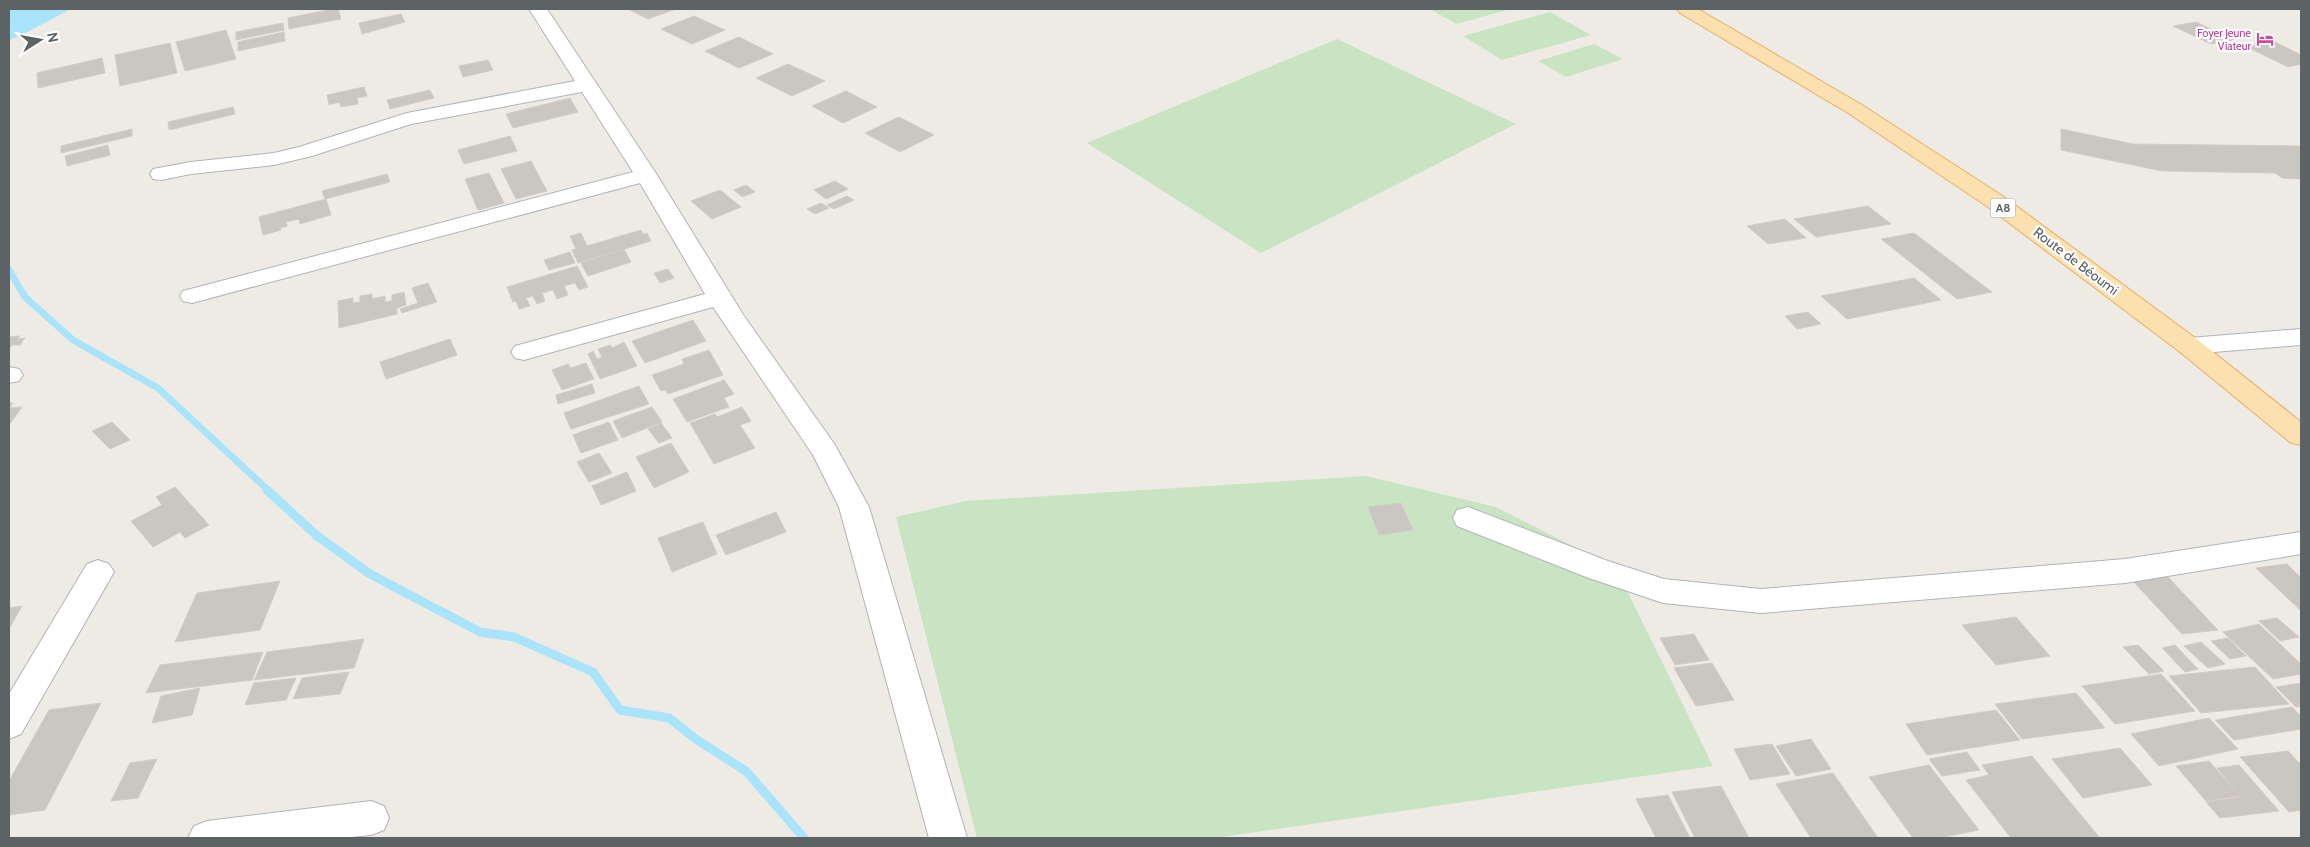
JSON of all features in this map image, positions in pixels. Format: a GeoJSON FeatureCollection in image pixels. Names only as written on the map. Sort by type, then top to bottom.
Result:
{"type":"FeatureCollection","features":[{"type":"Feature","properties":{"kind":"main road","name":"Route de Béoumi"},"geometry":{"type":"LineString","coordinates":[[1686,9],[1855,110],[1996,202],[2189,346],[2301,436]]}},
{"type":"Feature","properties":{"kind":"street"},"geometry":{"type":"LineString","coordinates":[[538,9],[646,175],[719,298],[825,452],[854,508],[948,838]]}},
{"type":"Feature","properties":{"kind":"street"},"geometry":{"type":"LineString","coordinates":[[161,174],[191,168],[274,159],[305,152],[407,119],[588,86]]}},
{"type":"Feature","properties":{"kind":"street"},"geometry":{"type":"LineString","coordinates":[[192,296],[646,175]]}},
{"type":"Feature","properties":{"kind":"street"},"geometry":{"type":"LineString","coordinates":[[524,352],[719,298]]}},
{"type":"Feature","properties":{"kind":"street"},"geometry":{"type":"LineString","coordinates":[[2189,346],[2301,337]]}},
{"type":"Feature","properties":{"kind":"street"},"geometry":{"type":"LineString","coordinates":[[1468,518],[1597,569],[1663,591],[1760,601],[2125,571],[2301,543]]}},
{"type":"Feature","properties":{"kind":"street"},"geometry":{"type":"LineString","coordinates":[[9,724],[98,572]]}},
{"type":"Feature","properties":{"kind":"street"},"geometry":{"type":"LineString","coordinates":[[208,838],[371,818]]}},
{"type":"Feature","properties":{"kind":"green space"},"geometry":{"type":"Polygon","coordinates":[[[1430,9],[1511,9],[1456,24],[1430,9]]]}},
{"type":"Feature","properties":{"kind":"green space"},"geometry":{"type":"Polygon","coordinates":[[[1550,12],[1591,35],[1502,60],[1463,36],[1550,12]]]}},
{"type":"Feature","properties":{"kind":"green space"},"geometry":{"type":"Polygon","coordinates":[[[1337,39],[1516,124],[1261,253],[1087,143],[1337,39]]]}},
{"type":"Feature","properties":{"kind":"green space"},"geometry":{"type":"Polygon","coordinates":[[[1594,44],[1623,59],[1566,77],[1538,61],[1594,44]]]}},
{"type":"Feature","properties":{"kind":"green space"},"geometry":{"type":"Polygon","coordinates":[[[1366,476],[1496,507],[1616,568],[1713,766],[1215,838],[977,838],[896,517],[966,501],[1366,476]]]}},
{"type":"Feature","properties":{"kind":"water"},"geometry":{"type":"Polygon","coordinates":[[[9,9],[71,9],[9,40],[9,9]]]}},
{"type":"Feature","properties":{"kind":"building"},"geometry":{"type":"Polygon","coordinates":[[[338,9],[341,19],[289,29],[288,18],[338,9]]]}},
{"type":"Feature","properties":{"kind":"building"},"geometry":{"type":"Polygon","coordinates":[[[628,9],[676,9],[648,19],[628,9]]]}},
{"type":"Feature","properties":{"kind":"building"},"geometry":{"type":"Polygon","coordinates":[[[401,14],[405,22],[362,34],[359,23],[401,14]]]}},
{"type":"Feature","properties":{"kind":"building"},"geometry":{"type":"Polygon","coordinates":[[[694,16],[725,30],[692,44],[661,29],[694,16]]]}},
{"type":"Feature","properties":{"kind":"building"},"geometry":{"type":"Polygon","coordinates":[[[2196,22],[2234,40],[2211,44],[2173,26],[2196,22]]]}},
{"type":"Feature","properties":{"kind":"building"},"geometry":{"type":"Polygon","coordinates":[[[283,23],[284,30],[236,40],[236,32],[283,23]]]}},
{"type":"Feature","properties":{"kind":"building"},"geometry":{"type":"Polygon","coordinates":[[[226,30],[236,59],[185,71],[176,42],[226,30]]]}},
{"type":"Feature","properties":{"kind":"building"},"geometry":{"type":"Polygon","coordinates":[[[284,32],[285,41],[238,51],[238,42],[284,32]]]}},
{"type":"Feature","properties":{"kind":"building"},"geometry":{"type":"Polygon","coordinates":[[[739,37],[773,54],[739,68],[705,51],[739,37]]]}},
{"type":"Feature","properties":{"kind":"building"},"geometry":{"type":"Polygon","coordinates":[[[2275,42],[2301,55],[2301,64],[2288,67],[2247,47],[2275,42]]]}},
{"type":"Feature","properties":{"kind":"building"},"geometry":{"type":"Polygon","coordinates":[[[170,43],[177,73],[120,86],[115,55],[170,43]]]}},
{"type":"Feature","properties":{"kind":"building"},"geometry":{"type":"Polygon","coordinates":[[[102,58],[105,73],[38,88],[37,73],[102,58]]]}},
{"type":"Feature","properties":{"kind":"building"},"geometry":{"type":"Polygon","coordinates":[[[488,60],[493,70],[463,77],[459,66],[488,60]]]}},
{"type":"Feature","properties":{"kind":"building"},"geometry":{"type":"Polygon","coordinates":[[[788,64],[825,81],[792,96],[756,78],[788,64]]]}},
{"type":"Feature","properties":{"kind":"building"},"geometry":{"type":"Polygon","coordinates":[[[364,87],[367,96],[357,98],[358,104],[341,107],[339,102],[329,105],[327,95],[364,87]]]}},
{"type":"Feature","properties":{"kind":"building"},"geometry":{"type":"Polygon","coordinates":[[[430,90],[434,98],[390,109],[387,100],[430,90]]]}},
{"type":"Feature","properties":{"kind":"building"},"geometry":{"type":"Polygon","coordinates":[[[846,91],[877,107],[843,123],[812,106],[846,91]]]}},
{"type":"Feature","properties":{"kind":"building"},"geometry":{"type":"Polygon","coordinates":[[[570,98],[578,112],[513,128],[506,114],[570,98]]]}},
{"type":"Feature","properties":{"kind":"building"},"geometry":{"type":"Polygon","coordinates":[[[233,107],[235,114],[169,130],[168,122],[233,107]]]}},
{"type":"Feature","properties":{"kind":"building"},"geometry":{"type":"Polygon","coordinates":[[[899,117],[934,135],[900,152],[865,133],[899,117]]]}},
{"type":"Feature","properties":{"kind":"building"},"geometry":{"type":"Polygon","coordinates":[[[132,129],[132,136],[61,153],[61,146],[132,129]]]}},
{"type":"Feature","properties":{"kind":"building"},"geometry":{"type":"Polygon","coordinates":[[[2061,129],[2133,144],[2301,146],[2301,179],[2282,178],[2275,173],[2162,171],[2061,150],[2061,129]]]}},
{"type":"Feature","properties":{"kind":"building"},"geometry":{"type":"Polygon","coordinates":[[[510,136],[517,151],[464,164],[458,150],[510,136]]]}},
{"type":"Feature","properties":{"kind":"building"},"geometry":{"type":"Polygon","coordinates":[[[108,145],[110,155],[67,166],[65,156],[108,145]]]}},
{"type":"Feature","properties":{"kind":"building"},"geometry":{"type":"Polygon","coordinates":[[[531,161],[547,191],[516,199],[501,169],[531,161]]]}},
{"type":"Feature","properties":{"kind":"building"},"geometry":{"type":"Polygon","coordinates":[[[489,173],[504,203],[478,210],[465,179],[489,173]]]}},
{"type":"Feature","properties":{"kind":"building"},"geometry":{"type":"Polygon","coordinates":[[[387,174],[390,182],[325,199],[322,191],[387,174]]]}},
{"type":"Feature","properties":{"kind":"building"},"geometry":{"type":"Polygon","coordinates":[[[835,181],[848,189],[826,199],[814,190],[835,181]]]}},
{"type":"Feature","properties":{"kind":"building"},"geometry":{"type":"Polygon","coordinates":[[[746,185],[755,192],[742,197],[734,190],[746,185]]]}},
{"type":"Feature","properties":{"kind":"building"},"geometry":{"type":"Polygon","coordinates":[[[720,190],[741,207],[712,219],[691,201],[720,190]]]}},
{"type":"Feature","properties":{"kind":"building"},"geometry":{"type":"Polygon","coordinates":[[[847,196],[854,200],[834,209],[827,205],[847,196]]]}},
{"type":"Feature","properties":{"kind":"building"},"geometry":{"type":"Polygon","coordinates":[[[326,199],[331,215],[300,224],[299,219],[286,222],[287,226],[280,228],[281,230],[263,235],[259,217],[326,199]]]}},
{"type":"Feature","properties":{"kind":"building"},"geometry":{"type":"Polygon","coordinates":[[[821,203],[829,208],[815,214],[807,209],[821,203]]]}},
{"type":"Feature","properties":{"kind":"building"},"geometry":{"type":"Polygon","coordinates":[[[1868,206],[1891,224],[1816,237],[1794,219],[1868,206]]]}},
{"type":"Feature","properties":{"kind":"building"},"geometry":{"type":"Polygon","coordinates":[[[1785,219],[1806,238],[1768,244],[1747,226],[1785,219]]]}},
{"type":"Feature","properties":{"kind":"building"},"geometry":{"type":"Polygon","coordinates":[[[641,230],[643,234],[647,233],[651,241],[578,263],[572,250],[576,249],[570,236],[581,233],[587,246],[641,230]]]}},
{"type":"Feature","properties":{"kind":"building"},"geometry":{"type":"Polygon","coordinates":[[[1914,233],[1992,292],[1957,299],[1881,239],[1914,233]]]}},
{"type":"Feature","properties":{"kind":"building"},"geometry":{"type":"Polygon","coordinates":[[[624,249],[631,262],[588,276],[581,263],[624,249]]]}},
{"type":"Feature","properties":{"kind":"building"},"geometry":{"type":"Polygon","coordinates":[[[570,252],[575,263],[549,270],[544,260],[570,252]]]}},
{"type":"Feature","properties":{"kind":"building"},"geometry":{"type":"Polygon","coordinates":[[[577,266],[588,287],[579,290],[575,283],[564,286],[568,295],[557,299],[553,290],[542,293],[545,301],[537,304],[533,296],[526,298],[530,306],[519,309],[516,301],[513,302],[507,287],[577,266]]]}},
{"type":"Feature","properties":{"kind":"building"},"geometry":{"type":"Polygon","coordinates":[[[668,269],[674,278],[660,283],[654,273],[668,269]]]}},
{"type":"Feature","properties":{"kind":"building"},"geometry":{"type":"Polygon","coordinates":[[[1914,278],[1941,300],[1847,319],[1821,296],[1914,278]]]}},
{"type":"Feature","properties":{"kind":"building"},"geometry":{"type":"Polygon","coordinates":[[[428,283],[437,302],[402,313],[400,309],[418,303],[412,288],[428,283]]]}},
{"type":"Feature","properties":{"kind":"building"},"geometry":{"type":"Polygon","coordinates":[[[404,292],[406,305],[397,308],[397,314],[339,328],[338,301],[353,298],[353,303],[360,302],[360,296],[372,294],[372,299],[385,296],[385,302],[392,301],[392,295],[404,292]]]}},
{"type":"Feature","properties":{"kind":"building"},"geometry":{"type":"Polygon","coordinates":[[[1808,312],[1821,324],[1797,329],[1785,316],[1808,312]]]}},
{"type":"Feature","properties":{"kind":"building"},"geometry":{"type":"Polygon","coordinates":[[[693,320],[706,341],[645,363],[632,341],[693,320]]]}},
{"type":"Feature","properties":{"kind":"building"},"geometry":{"type":"Polygon","coordinates":[[[20,336],[17,339],[25,338],[20,345],[12,345],[9,349],[9,337],[20,336]]]}},
{"type":"Feature","properties":{"kind":"building"},"geometry":{"type":"Polygon","coordinates":[[[450,339],[457,355],[386,379],[380,362],[450,339]]]}},
{"type":"Feature","properties":{"kind":"building"},"geometry":{"type":"Polygon","coordinates":[[[624,342],[637,366],[600,379],[588,354],[593,351],[597,359],[602,357],[598,349],[610,345],[612,348],[624,342]]]}},
{"type":"Feature","properties":{"kind":"building"},"geometry":{"type":"Polygon","coordinates":[[[709,350],[723,375],[668,394],[665,390],[661,391],[652,375],[684,364],[682,359],[709,350]]]}},
{"type":"Feature","properties":{"kind":"building"},"geometry":{"type":"Polygon","coordinates":[[[586,363],[594,379],[562,390],[552,370],[568,364],[571,368],[586,363]]]}},
{"type":"Feature","properties":{"kind":"building"},"geometry":{"type":"Polygon","coordinates":[[[724,380],[734,394],[724,398],[729,407],[687,422],[673,399],[724,380]]]}},
{"type":"Feature","properties":{"kind":"building"},"geometry":{"type":"Polygon","coordinates":[[[592,384],[595,393],[558,404],[556,395],[592,384]]]}},
{"type":"Feature","properties":{"kind":"building"},"geometry":{"type":"Polygon","coordinates":[[[639,386],[649,404],[571,429],[564,413],[639,386]]]}},
{"type":"Feature","properties":{"kind":"building"},"geometry":{"type":"Polygon","coordinates":[[[22,407],[9,425],[9,408],[22,407]]]}},
{"type":"Feature","properties":{"kind":"building"},"geometry":{"type":"Polygon","coordinates":[[[652,407],[662,422],[622,438],[613,421],[652,407]]]}},
{"type":"Feature","properties":{"kind":"building"},"geometry":{"type":"Polygon","coordinates":[[[742,407],[751,421],[740,425],[755,448],[714,464],[690,423],[715,414],[717,417],[742,407]]]}},
{"type":"Feature","properties":{"kind":"building"},"geometry":{"type":"Polygon","coordinates":[[[112,422],[130,440],[110,449],[92,431],[112,422]]]}},
{"type":"Feature","properties":{"kind":"building"},"geometry":{"type":"Polygon","coordinates":[[[609,422],[618,440],[581,453],[573,435],[609,422]]]}},
{"type":"Feature","properties":{"kind":"building"},"geometry":{"type":"Polygon","coordinates":[[[661,423],[672,438],[659,443],[648,429],[661,423]]]}},
{"type":"Feature","properties":{"kind":"building"},"geometry":{"type":"Polygon","coordinates":[[[671,443],[689,472],[654,488],[636,457],[671,443]]]}},
{"type":"Feature","properties":{"kind":"building"},"geometry":{"type":"Polygon","coordinates":[[[599,453],[612,473],[589,482],[577,462],[599,453]]]}},
{"type":"Feature","properties":{"kind":"building"},"geometry":{"type":"Polygon","coordinates":[[[627,472],[636,491],[601,505],[592,486],[627,472]]]}},
{"type":"Feature","properties":{"kind":"building"},"geometry":{"type":"Polygon","coordinates":[[[175,487],[209,525],[185,538],[180,532],[153,547],[131,521],[162,505],[156,497],[175,487]]]}},
{"type":"Feature","properties":{"kind":"building"},"geometry":{"type":"Polygon","coordinates":[[[1401,503],[1413,530],[1379,535],[1368,507],[1401,503]]]}},
{"type":"Feature","properties":{"kind":"building"},"geometry":{"type":"Polygon","coordinates":[[[776,512],[786,532],[726,555],[716,535],[776,512]]]}},
{"type":"Feature","properties":{"kind":"building"},"geometry":{"type":"Polygon","coordinates":[[[703,522],[717,554],[672,572],[658,538],[703,522]]]}},
{"type":"Feature","properties":{"kind":"building"},"geometry":{"type":"Polygon","coordinates":[[[2287,564],[2301,578],[2301,611],[2256,568],[2287,564]]]}},
{"type":"Feature","properties":{"kind":"building"},"geometry":{"type":"Polygon","coordinates":[[[2167,576],[2218,630],[2182,634],[2132,580],[2167,576]]]}},
{"type":"Feature","properties":{"kind":"building"},"geometry":{"type":"Polygon","coordinates":[[[280,581],[260,630],[175,642],[197,593],[280,581]]]}},
{"type":"Feature","properties":{"kind":"building"},"geometry":{"type":"Polygon","coordinates":[[[22,606],[9,629],[9,608],[22,606]]]}},
{"type":"Feature","properties":{"kind":"building"},"geometry":{"type":"Polygon","coordinates":[[[2016,617],[2050,656],[1996,665],[1962,625],[2016,617]]]}},
{"type":"Feature","properties":{"kind":"building"},"geometry":{"type":"Polygon","coordinates":[[[2277,618],[2299,637],[2280,641],[2259,621],[2277,618]]]}},
{"type":"Feature","properties":{"kind":"building"},"geometry":{"type":"Polygon","coordinates":[[[2259,624],[2301,664],[2301,674],[2273,679],[2223,632],[2259,624]]]}},
{"type":"Feature","properties":{"kind":"building"},"geometry":{"type":"Polygon","coordinates":[[[1694,634],[1709,660],[1675,665],[1660,638],[1694,634]]]}},
{"type":"Feature","properties":{"kind":"building"},"geometry":{"type":"Polygon","coordinates":[[[2228,638],[2246,656],[2230,659],[2211,641],[2228,638]]]}},
{"type":"Feature","properties":{"kind":"building"},"geometry":{"type":"Polygon","coordinates":[[[364,639],[354,668],[254,680],[267,652],[364,639]]]}},
{"type":"Feature","properties":{"kind":"building"},"geometry":{"type":"Polygon","coordinates":[[[2201,642],[2225,664],[2208,668],[2184,646],[2201,642]]]}},
{"type":"Feature","properties":{"kind":"building"},"geometry":{"type":"Polygon","coordinates":[[[2138,645],[2164,671],[2149,674],[2123,647],[2138,645]]]}},
{"type":"Feature","properties":{"kind":"building"},"geometry":{"type":"Polygon","coordinates":[[[2175,645],[2198,669],[2185,672],[2162,648],[2175,645]]]}},
{"type":"Feature","properties":{"kind":"building"},"geometry":{"type":"Polygon","coordinates":[[[263,652],[252,680],[146,693],[160,665],[263,652]]]}},
{"type":"Feature","properties":{"kind":"building"},"geometry":{"type":"Polygon","coordinates":[[[1712,663],[1734,700],[1696,706],[1674,668],[1712,663]]]}},
{"type":"Feature","properties":{"kind":"building"},"geometry":{"type":"Polygon","coordinates":[[[2255,667],[2289,704],[2201,713],[2169,676],[2255,667]]]}},
{"type":"Feature","properties":{"kind":"building"},"geometry":{"type":"Polygon","coordinates":[[[349,672],[340,694],[293,699],[302,678],[349,672]]]}},
{"type":"Feature","properties":{"kind":"building"},"geometry":{"type":"Polygon","coordinates":[[[2161,674],[2195,711],[2115,724],[2082,686],[2161,674]]]}},
{"type":"Feature","properties":{"kind":"building"},"geometry":{"type":"Polygon","coordinates":[[[296,678],[286,700],[245,705],[254,683],[296,678]]]}},
{"type":"Feature","properties":{"kind":"building"},"geometry":{"type":"Polygon","coordinates":[[[2301,683],[2301,706],[2296,707],[2276,687],[2301,683]]]}},
{"type":"Feature","properties":{"kind":"building"},"geometry":{"type":"Polygon","coordinates":[[[200,688],[192,715],[152,723],[161,696],[200,688]]]}},
{"type":"Feature","properties":{"kind":"building"},"geometry":{"type":"Polygon","coordinates":[[[2076,693],[2105,728],[2022,739],[1995,704],[2076,693]]]}},
{"type":"Feature","properties":{"kind":"building"},"geometry":{"type":"Polygon","coordinates":[[[101,703],[45,810],[9,815],[9,781],[49,710],[101,703]]]}},
{"type":"Feature","properties":{"kind":"building"},"geometry":{"type":"Polygon","coordinates":[[[2292,707],[2301,716],[2301,729],[2234,740],[2215,720],[2292,707]]]}},
{"type":"Feature","properties":{"kind":"building"},"geometry":{"type":"Polygon","coordinates":[[[1996,710],[2020,740],[1927,755],[1906,724],[1996,710]]]}},
{"type":"Feature","properties":{"kind":"building"},"geometry":{"type":"Polygon","coordinates":[[[2209,718],[2238,749],[2159,766],[2131,734],[2209,718]]]}},
{"type":"Feature","properties":{"kind":"building"},"geometry":{"type":"Polygon","coordinates":[[[1811,739],[1831,769],[1796,776],[1776,746],[1811,739]]]}},
{"type":"Feature","properties":{"kind":"building"},"geometry":{"type":"Polygon","coordinates":[[[1772,744],[1790,774],[1750,780],[1734,749],[1772,744]]]}},
{"type":"Feature","properties":{"kind":"building"},"geometry":{"type":"Polygon","coordinates":[[[2120,748],[2152,785],[2083,798],[2052,759],[2120,748]]]}},
{"type":"Feature","properties":{"kind":"building"},"geometry":{"type":"Polygon","coordinates":[[[2288,751],[2301,765],[2301,810],[2289,812],[2240,757],[2288,751]]]}},
{"type":"Feature","properties":{"kind":"building"},"geometry":{"type":"Polygon","coordinates":[[[1967,752],[1980,770],[1942,776],[1929,759],[1967,752]]]}},
{"type":"Feature","properties":{"kind":"building"},"geometry":{"type":"Polygon","coordinates":[[[2032,756],[2100,838],[2011,838],[1966,780],[1989,775],[1982,765],[2032,756]]]}},
{"type":"Feature","properties":{"kind":"building"},"geometry":{"type":"Polygon","coordinates":[[[157,759],[138,798],[111,801],[130,763],[157,759]]]}},
{"type":"Feature","properties":{"kind":"building"},"geometry":{"type":"Polygon","coordinates":[[[2209,761],[2240,796],[2206,801],[2176,766],[2209,761]]]}},
{"type":"Feature","properties":{"kind":"building"},"geometry":{"type":"Polygon","coordinates":[[[1929,765],[1979,830],[1939,838],[1913,838],[1869,777],[1929,765]]]}},
{"type":"Feature","properties":{"kind":"building"},"geometry":{"type":"Polygon","coordinates":[[[2239,765],[2279,811],[2220,818],[2206,802],[2241,797],[2217,768],[2239,765]]]}},
{"type":"Feature","properties":{"kind":"building"},"geometry":{"type":"Polygon","coordinates":[[[1833,773],[1878,838],[1811,838],[1776,784],[1833,773]]]}},
{"type":"Feature","properties":{"kind":"building"},"geometry":{"type":"Polygon","coordinates":[[[1721,786],[1749,838],[1695,838],[1672,792],[1721,786]]]}},
{"type":"Feature","properties":{"kind":"building"},"geometry":{"type":"Polygon","coordinates":[[[1668,795],[1690,838],[1656,838],[1636,799],[1668,795]]]}},
{"type":"Feature","properties":{"kind":"waterway"},"geometry":{"type":"LineString","coordinates":[[9,270],[25,297],[73,340],[158,388],[269,491]]}},
{"type":"Feature","properties":{"kind":"waterway"},"geometry":{"type":"LineString","coordinates":[[267,490],[316,535],[370,574],[480,632],[514,637],[593,672],[620,710],[669,718],[697,740],[746,771],[804,838]]}},
{"type":"Feature","properties":{"kind":"place","name":"Foyer Jeune Viateur"},"geometry":{"type":"Point","coordinates":[2265,39]}}]}
